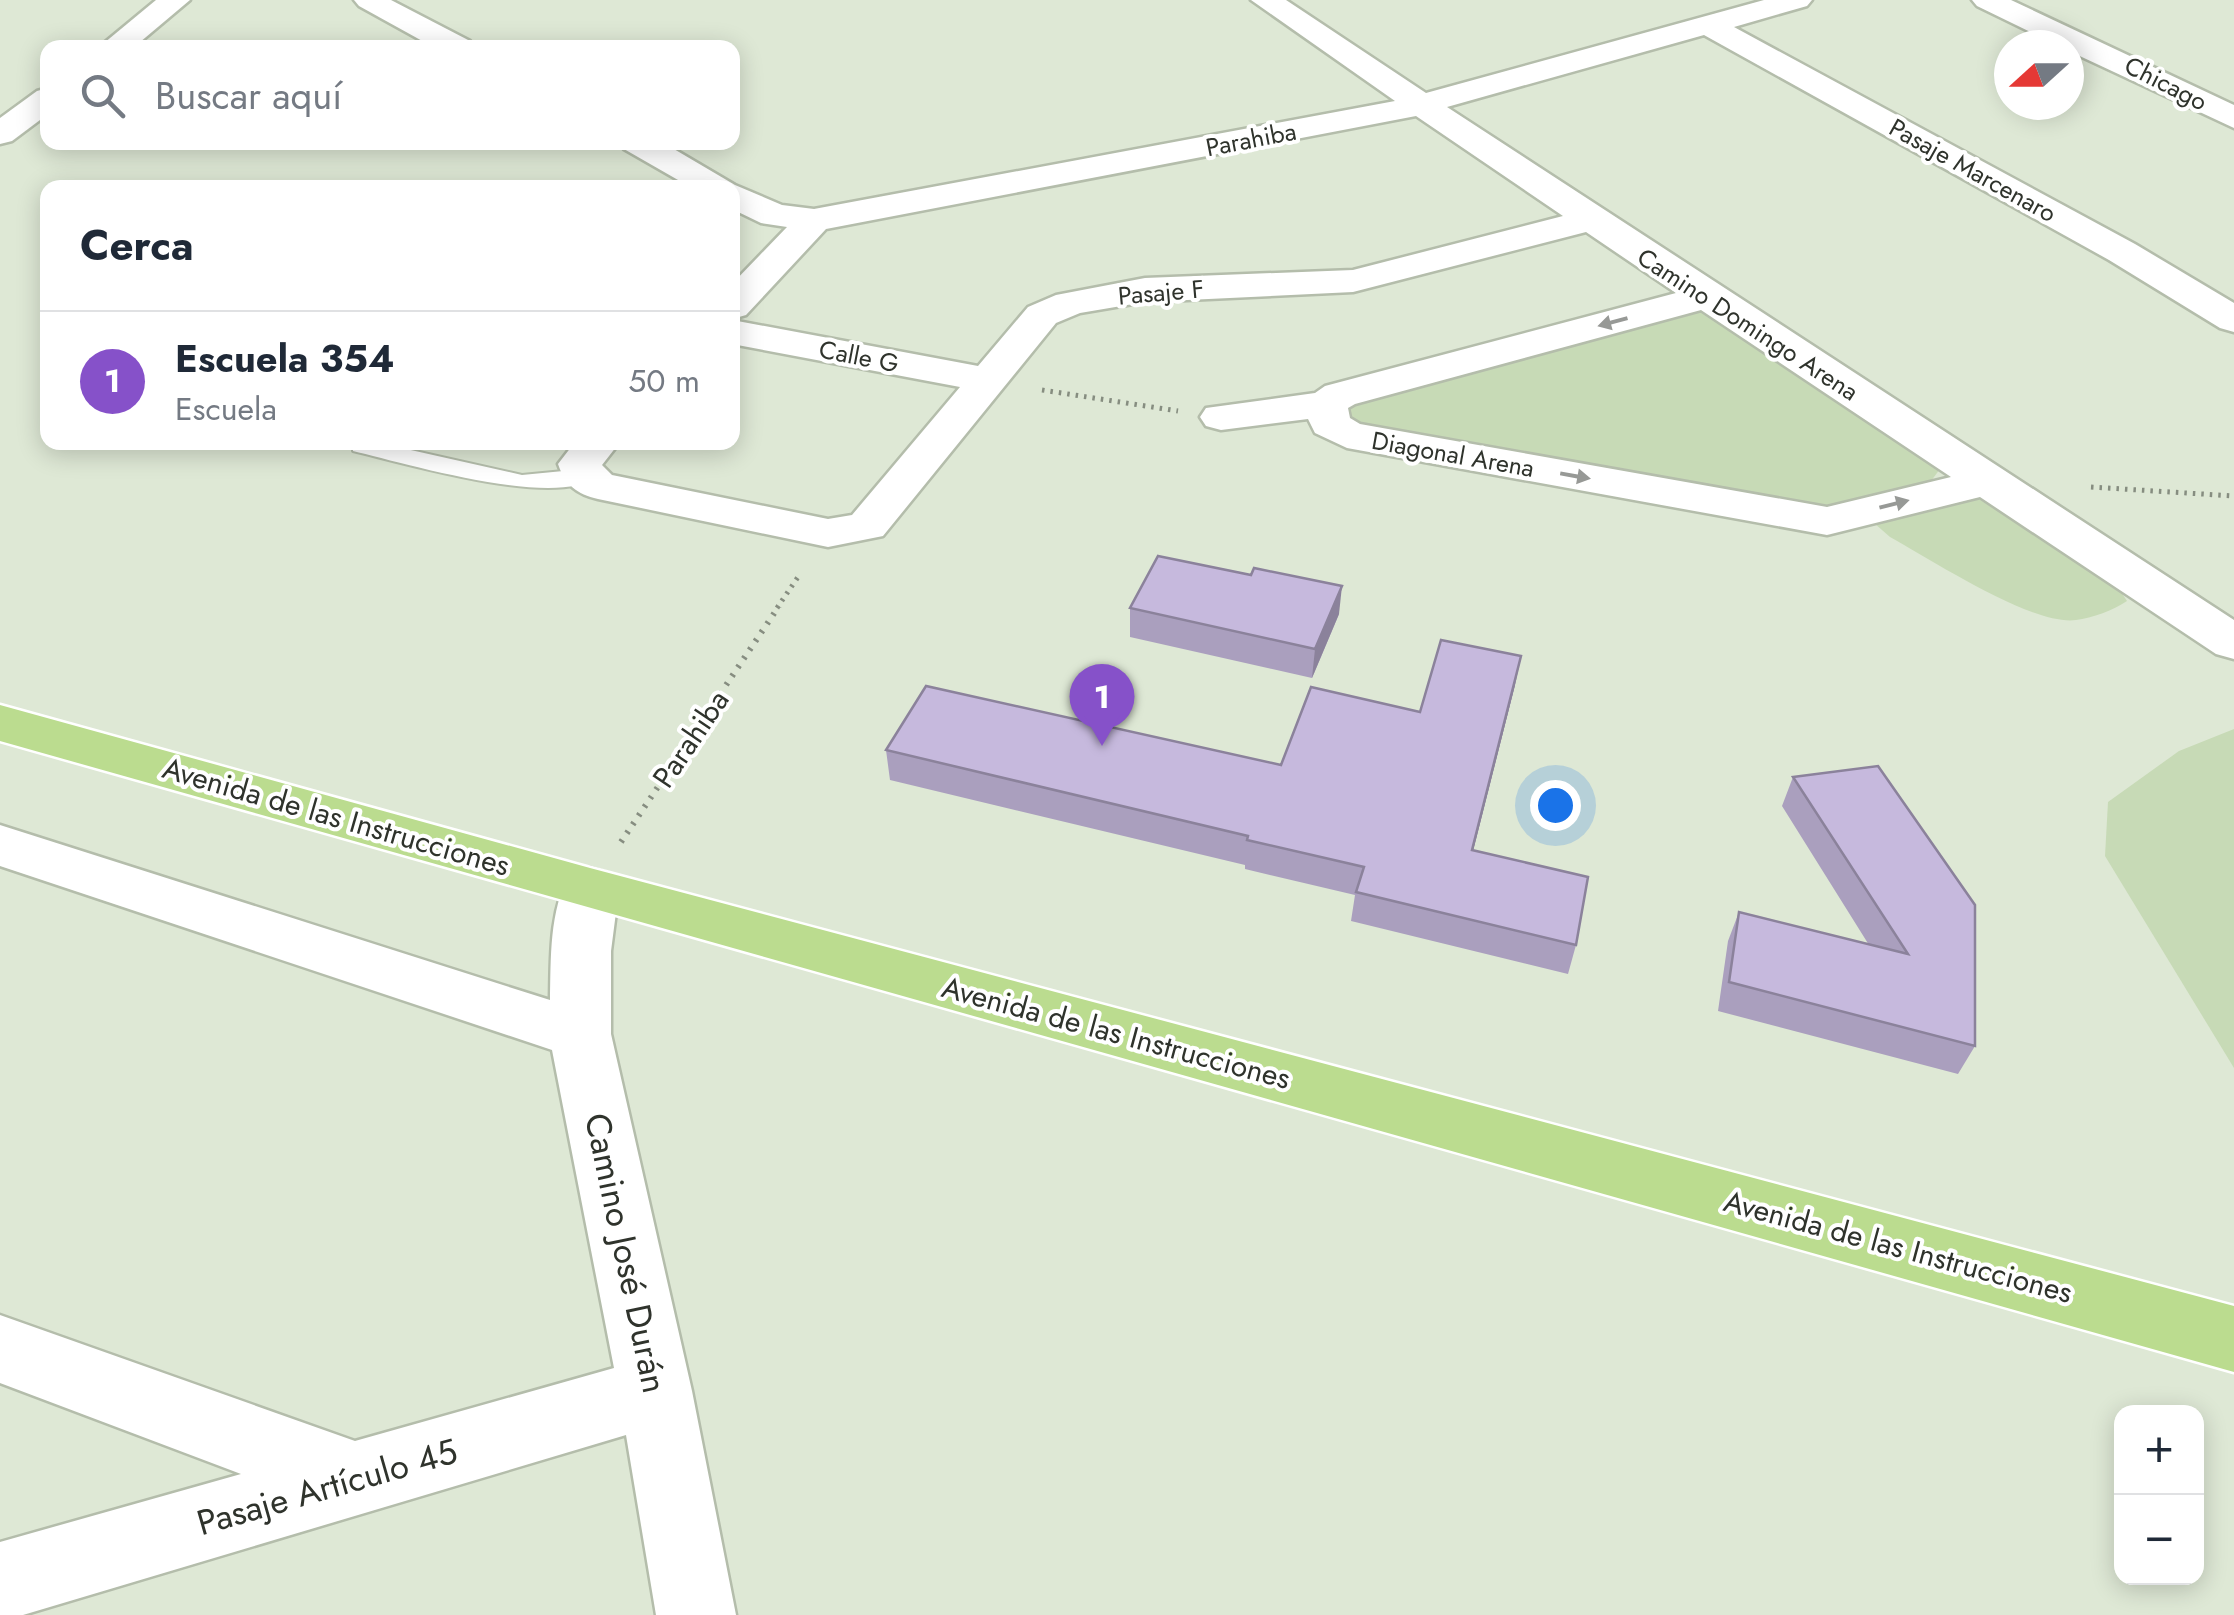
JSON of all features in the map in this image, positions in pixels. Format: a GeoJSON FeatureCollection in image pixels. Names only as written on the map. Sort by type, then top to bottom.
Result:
{"type":"FeatureCollection","features":[{"type":"Feature","properties":{"kind":"main road","name":"Avenida de las Instrucciones"},"geometry":{"type":"LineString","coordinates":[[0,723],[590,889],[2234,1339]]}},
{"type":"Feature","properties":{"kind":"street"},"geometry":{"type":"LineString","coordinates":[[123,40],[175,0]]}},
{"type":"Feature","properties":{"kind":"street"},"geometry":{"type":"LineString","coordinates":[[369,0],[445,40]]}},
{"type":"Feature","properties":{"kind":"street","name":"Camino Domingo Arena"},"geometry":{"type":"LineString","coordinates":[[1266,0],[1590,220],[2234,643]]}},
{"type":"Feature","properties":{"kind":"street","name":"Parahiba"},"geometry":{"type":"LineString","coordinates":[[814,220],[1421,105],[1797,0]]}},
{"type":"Feature","properties":{"kind":"street","name":"Chicago"},"geometry":{"type":"LineString","coordinates":[[1988,0],[2234,118]]}},
{"type":"Feature","properties":{"kind":"street","name":"Pasaje Marcenaro"},"geometry":{"type":"LineString","coordinates":[[1708,25],[2122,252],[2234,320]]}},
{"type":"Feature","properties":{"kind":"street"},"geometry":{"type":"LineString","coordinates":[[0,134],[40,104]]}},
{"type":"Feature","properties":{"kind":"street"},"geometry":{"type":"LineString","coordinates":[[650,150],[705,180]]}},
{"type":"Feature","properties":{"kind":"street"},"geometry":{"type":"LineString","coordinates":[[740,198],[774,214],[814,220]]}},
{"type":"Feature","properties":{"kind":"street"},"geometry":{"type":"LineString","coordinates":[[740,299],[814,220]]}},
{"type":"Feature","properties":{"kind":"street","name":"Pasaje F"},"geometry":{"type":"LineString","coordinates":[[828,532],[867,526],[1042,315],[1070,303],[1145,290],[1353,281],[1590,220]]}},
{"type":"Feature","properties":{"kind":"street","name":"Diagonal Arena"},"geometry":{"type":"LineString","coordinates":[[1707,297],[1340,395],[1326,404],[1330,424],[1346,436],[1826,521],[1989,481]]}},
{"type":"Feature","properties":{"kind":"street","name":"Calle G"},"geometry":{"type":"LineString","coordinates":[[740,334],[986,380]]}},
{"type":"Feature","properties":{"kind":"street"},"geometry":{"type":"LineString","coordinates":[[1221,418],[1326,404]]}},
{"type":"Feature","properties":{"kind":"street"},"geometry":{"type":"LineString","coordinates":[[592,459],[598,486],[828,532]]}},
{"type":"Feature","properties":{"kind":"street"},"geometry":{"type":"LineString","coordinates":[[0,845],[580,1034]]}},
{"type":"Feature","properties":{"kind":"street","name":"Camino José Durán"},"geometry":{"type":"LineString","coordinates":[[590,889],[580,951],[580,1034],[655,1391],[696,1615]]}},
{"type":"Feature","properties":{"kind":"street"},"geometry":{"type":"LineString","coordinates":[[0,1348],[355,1479]]}},
{"type":"Feature","properties":{"kind":"street","name":"Pasaje Artículo 45"},"geometry":{"type":"LineString","coordinates":[[0,1582],[655,1391]]}},
{"type":"Feature","properties":{"kind":"lane"},"geometry":{"type":"LineString","coordinates":[[379,450],[542,483],[592,459]]}},
{"type":"Feature","properties":{"kind":"path"},"geometry":{"type":"LineString","coordinates":[[986,380],[1221,418]]}},
{"type":"Feature","properties":{"kind":"path"},"geometry":{"type":"LineString","coordinates":[[1989,481],[2234,496]]}},
{"type":"Feature","properties":{"kind":"path","name":"Parahiba"},"geometry":{"type":"LineString","coordinates":[[590,889],[828,532]]}},
{"type":"Feature","properties":{"kind":"green space"},"geometry":{"type":"Polygon","coordinates":[[[1691,312],[1709,313],[1940,469],[1931,481],[1832,507],[1802,506],[1370,430],[1352,422],[1349,411],[1353,402],[1691,312]]]}},
{"type":"Feature","properties":{"kind":"green space"},"geometry":{"type":"Polygon","coordinates":[[[1957,498],[1987,499],[2119,589],[2127,601],[2076,620],[2034,613],[1956,575],[1890,537],[1874,523],[1957,498]]]}},
{"type":"Feature","properties":{"kind":"green space"},"geometry":{"type":"Polygon","coordinates":[[[2234,729],[2234,1068],[2105,856],[2108,802],[2179,751],[2234,729]]]}},
{"type":"Feature","properties":{"kind":"building"},"geometry":{"type":"Polygon","coordinates":[[[1158,556],[1251,575],[1254,568],[1342,586],[1315,649],[1130,608],[1158,556]]]}},
{"type":"Feature","properties":{"kind":"building"},"geometry":{"type":"Polygon","coordinates":[[[1441,640],[1521,656],[1472,850],[1588,877],[1576,945],[1356,892],[1364,867],[886,750],[926,686],[1281,765],[1311,687],[1420,712],[1441,640]]]}},
{"type":"Feature","properties":{"kind":"building"},"geometry":{"type":"Polygon","coordinates":[[[1878,766],[1975,905],[1975,1046],[1729,982],[1739,912],[1908,954],[1793,777],[1878,766]]]}},
{"type":"Feature","properties":{"kind":"place","name":"Escuela 354"},"geometry":{"type":"Point","coordinates":[1102,746]}}]}
